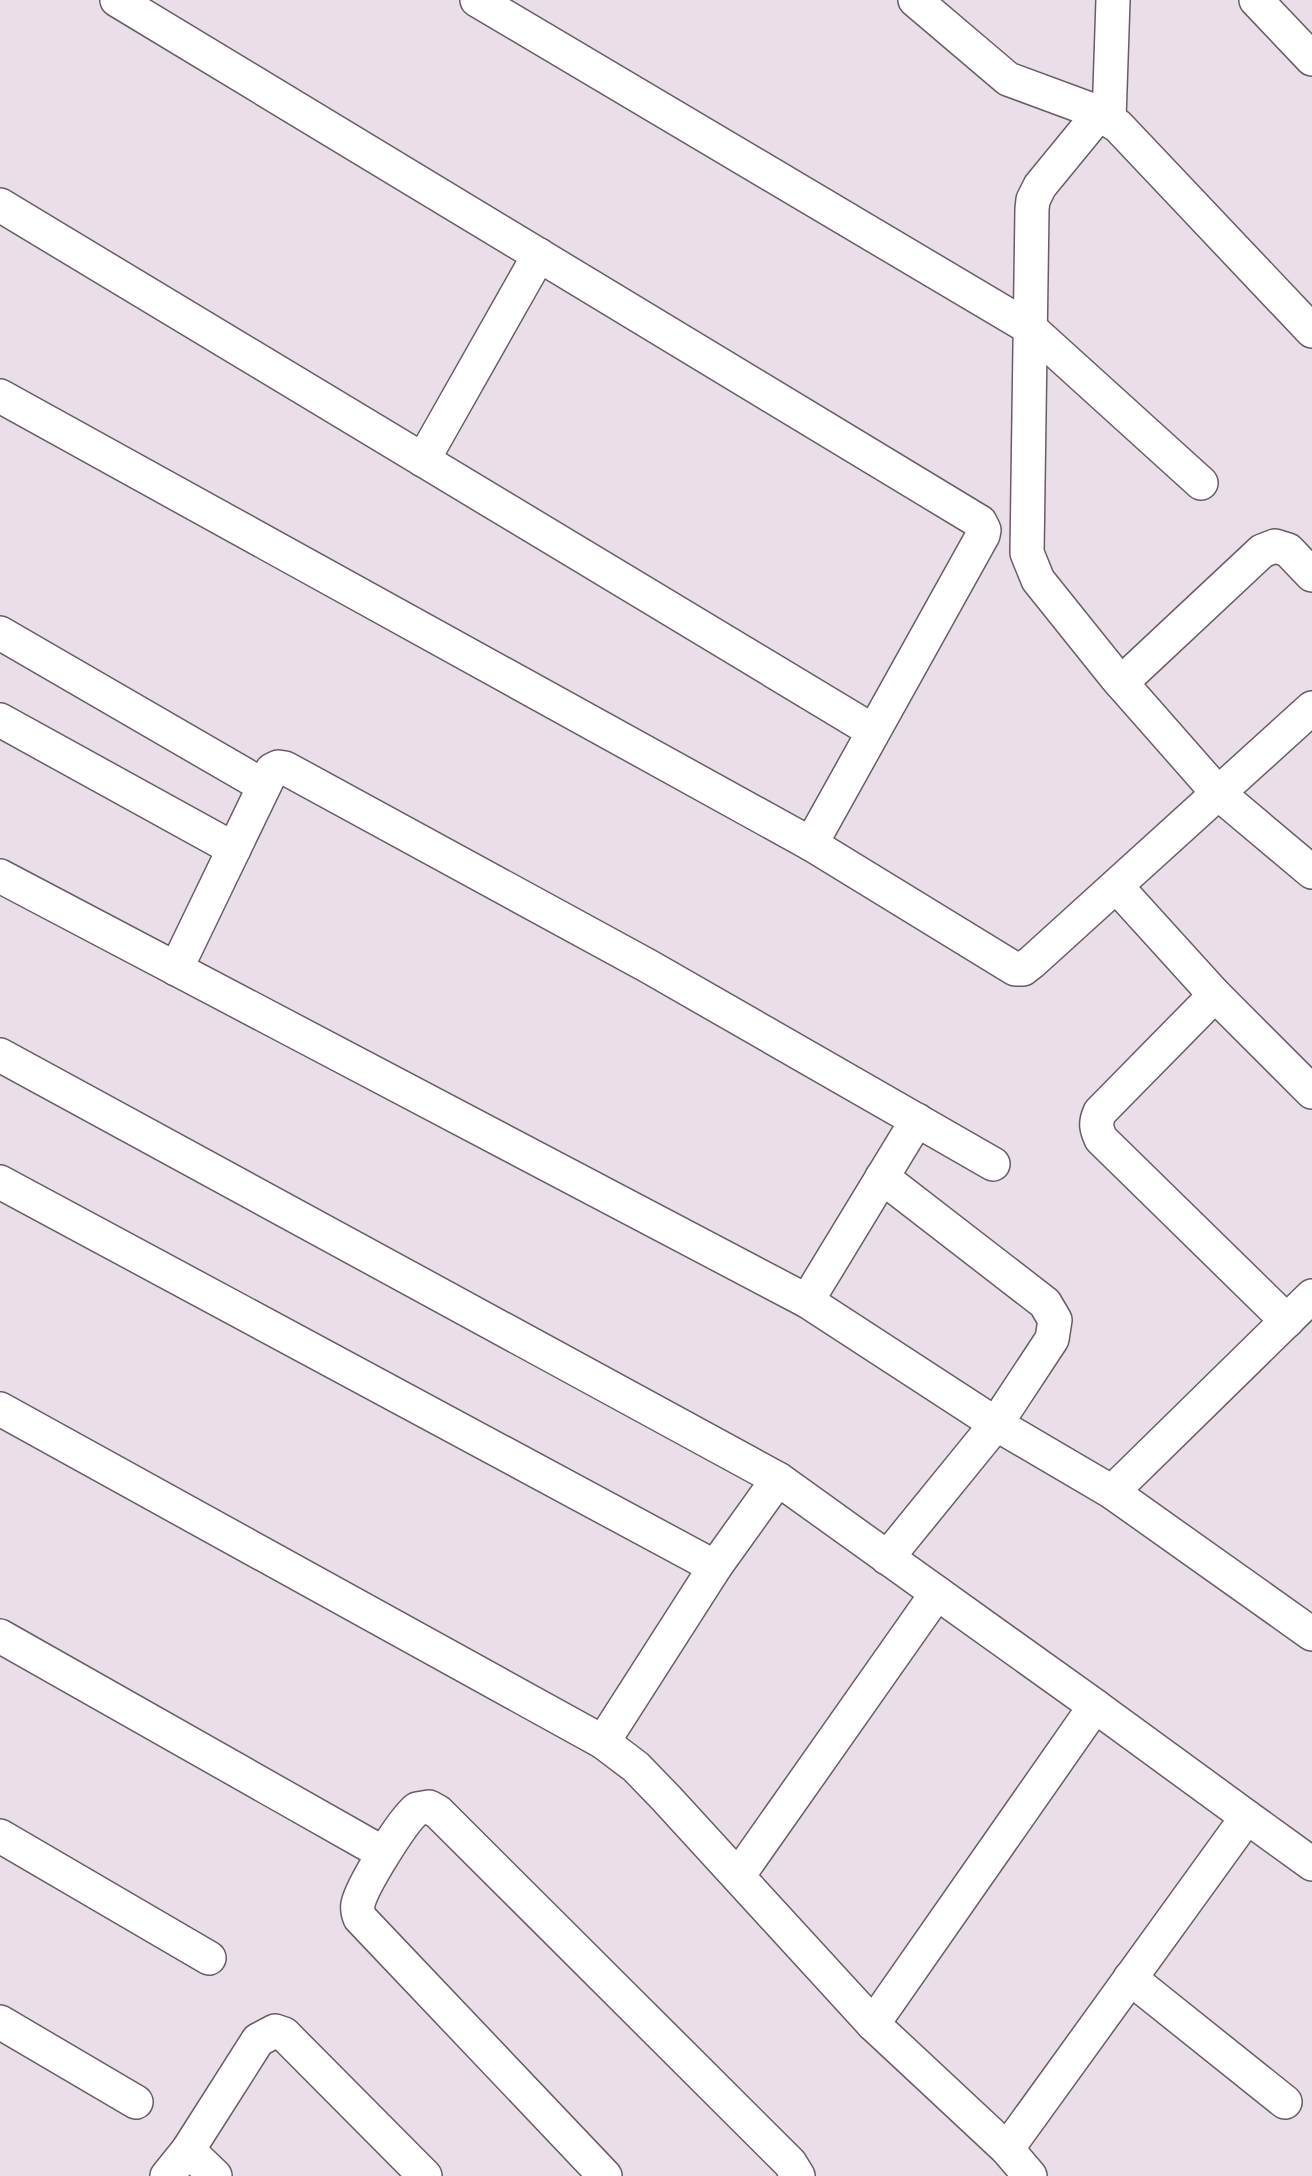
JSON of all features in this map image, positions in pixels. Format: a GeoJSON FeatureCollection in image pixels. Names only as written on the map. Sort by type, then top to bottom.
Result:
{"type":"FeatureCollection","features":[{"type":"Feature","properties":{"kind":"street"},"geometry":{"type":"LineString","coordinates":[[117,0],[980,522],[984,530],[983,535],[811,844]]}},
{"type":"Feature","properties":{"kind":"street"},"geometry":{"type":"LineString","coordinates":[[477,0],[1030,328],[1201,483]]}},
{"type":"Feature","properties":{"kind":"street"},"geometry":{"type":"LineString","coordinates":[[915,0],[1008,80],[1104,116],[1118,126],[1312,331]]}},
{"type":"Feature","properties":{"kind":"street"},"geometry":{"type":"LineString","coordinates":[[1113,0],[1104,116],[1040,186],[1033,200],[1028,553],[1038,580],[1121,683],[1218,793],[1312,872]]}},
{"type":"Feature","properties":{"kind":"street"},"geometry":{"type":"LineString","coordinates":[[1256,0],[1312,59]]}},
{"type":"Feature","properties":{"kind":"street"},"geometry":{"type":"LineString","coordinates":[[0,205],[873,731]]}},
{"type":"Feature","properties":{"kind":"street"},"geometry":{"type":"LineString","coordinates":[[423,460],[539,255]]}},
{"type":"Feature","properties":{"kind":"street"},"geometry":{"type":"LineString","coordinates":[[0,396],[811,844],[1014,969],[1023,969],[1032,962],[1312,708]]}},
{"type":"Feature","properties":{"kind":"street"},"geometry":{"type":"LineString","coordinates":[[1121,683],[1262,551],[1275,546],[1288,550],[1312,575]]}},
{"type":"Feature","properties":{"kind":"street"},"geometry":{"type":"LineString","coordinates":[[0,633],[264,786]]}},
{"type":"Feature","properties":{"kind":"street"},"geometry":{"type":"LineString","coordinates":[[0,720],[234,849]]}},
{"type":"Feature","properties":{"kind":"street"},"geometry":{"type":"LineString","coordinates":[[176,969],[272,770],[278,767],[285,768],[648,966],[993,1164]]}},
{"type":"Feature","properties":{"kind":"street"},"geometry":{"type":"LineString","coordinates":[[0,876],[807,1301],[996,1424],[1112,1492],[1310,1629]]}},
{"type":"Feature","properties":{"kind":"street"},"geometry":{"type":"LineString","coordinates":[[1117,887],[1215,995],[1312,1092]]}},
{"type":"Feature","properties":{"kind":"street"},"geometry":{"type":"LineString","coordinates":[[1215,995],[1100,1112],[1096,1123],[1097,1131],[1101,1139],[1287,1321]]}},
{"type":"Feature","properties":{"kind":"street"},"geometry":{"type":"LineString","coordinates":[[0,1055],[778,1479],[1312,1864]]}},
{"type":"Feature","properties":{"kind":"street"},"geometry":{"type":"LineString","coordinates":[[807,1301],[917,1120]]}},
{"type":"Feature","properties":{"kind":"street"},"geometry":{"type":"LineString","coordinates":[[882,1177],[1045,1303],[1055,1320],[1052,1339],[996,1424],[887,1558]]}},
{"type":"Feature","properties":{"kind":"street"},"geometry":{"type":"LineString","coordinates":[[0,1182],[715,1568]]}},
{"type":"Feature","properties":{"kind":"street"},"geometry":{"type":"LineString","coordinates":[[1112,1492],[1312,1296]]}},
{"type":"Feature","properties":{"kind":"street"},"geometry":{"type":"LineString","coordinates":[[0,1409],[603,1742],[636,1767],[873,2024],[1006,2149],[1030,2176]]}},
{"type":"Feature","properties":{"kind":"street"},"geometry":{"type":"LineString","coordinates":[[603,1742],[715,1568],[778,1479]]}},
{"type":"Feature","properties":{"kind":"street"},"geometry":{"type":"LineString","coordinates":[[738,1876],[937,1593]]}},
{"type":"Feature","properties":{"kind":"street"},"geometry":{"type":"LineString","coordinates":[[0,1636],[383,1853]]}},
{"type":"Feature","properties":{"kind":"street"},"geometry":{"type":"LineString","coordinates":[[873,2024],[1095,1706]]}},
{"type":"Feature","properties":{"kind":"street"},"geometry":{"type":"LineString","coordinates":[[605,2176],[360,1918],[357,1911],[359,1900],[383,1853],[413,1811],[429,1807],[438,1812],[790,2163],[798,2176]]}},
{"type":"Feature","properties":{"kind":"street"},"geometry":{"type":"LineString","coordinates":[[1006,2149],[1246,1817]]}},
{"type":"Feature","properties":{"kind":"street"},"geometry":{"type":"LineString","coordinates":[[0,1836],[209,1958]]}},
{"type":"Feature","properties":{"kind":"street"},"geometry":{"type":"LineString","coordinates":[[1130,1978],[1285,2102]]}},
{"type":"Feature","properties":{"kind":"street"},"geometry":{"type":"LineString","coordinates":[[0,2022],[136,2102]]}},
{"type":"Feature","properties":{"kind":"street"},"geometry":{"type":"LineString","coordinates":[[167,2176],[188,2150],[258,2040],[275,2031],[284,2034],[425,2176]]}},
{"type":"Feature","properties":{"kind":"street"},"geometry":{"type":"LineString","coordinates":[[188,2150],[215,2176]]}}]}
